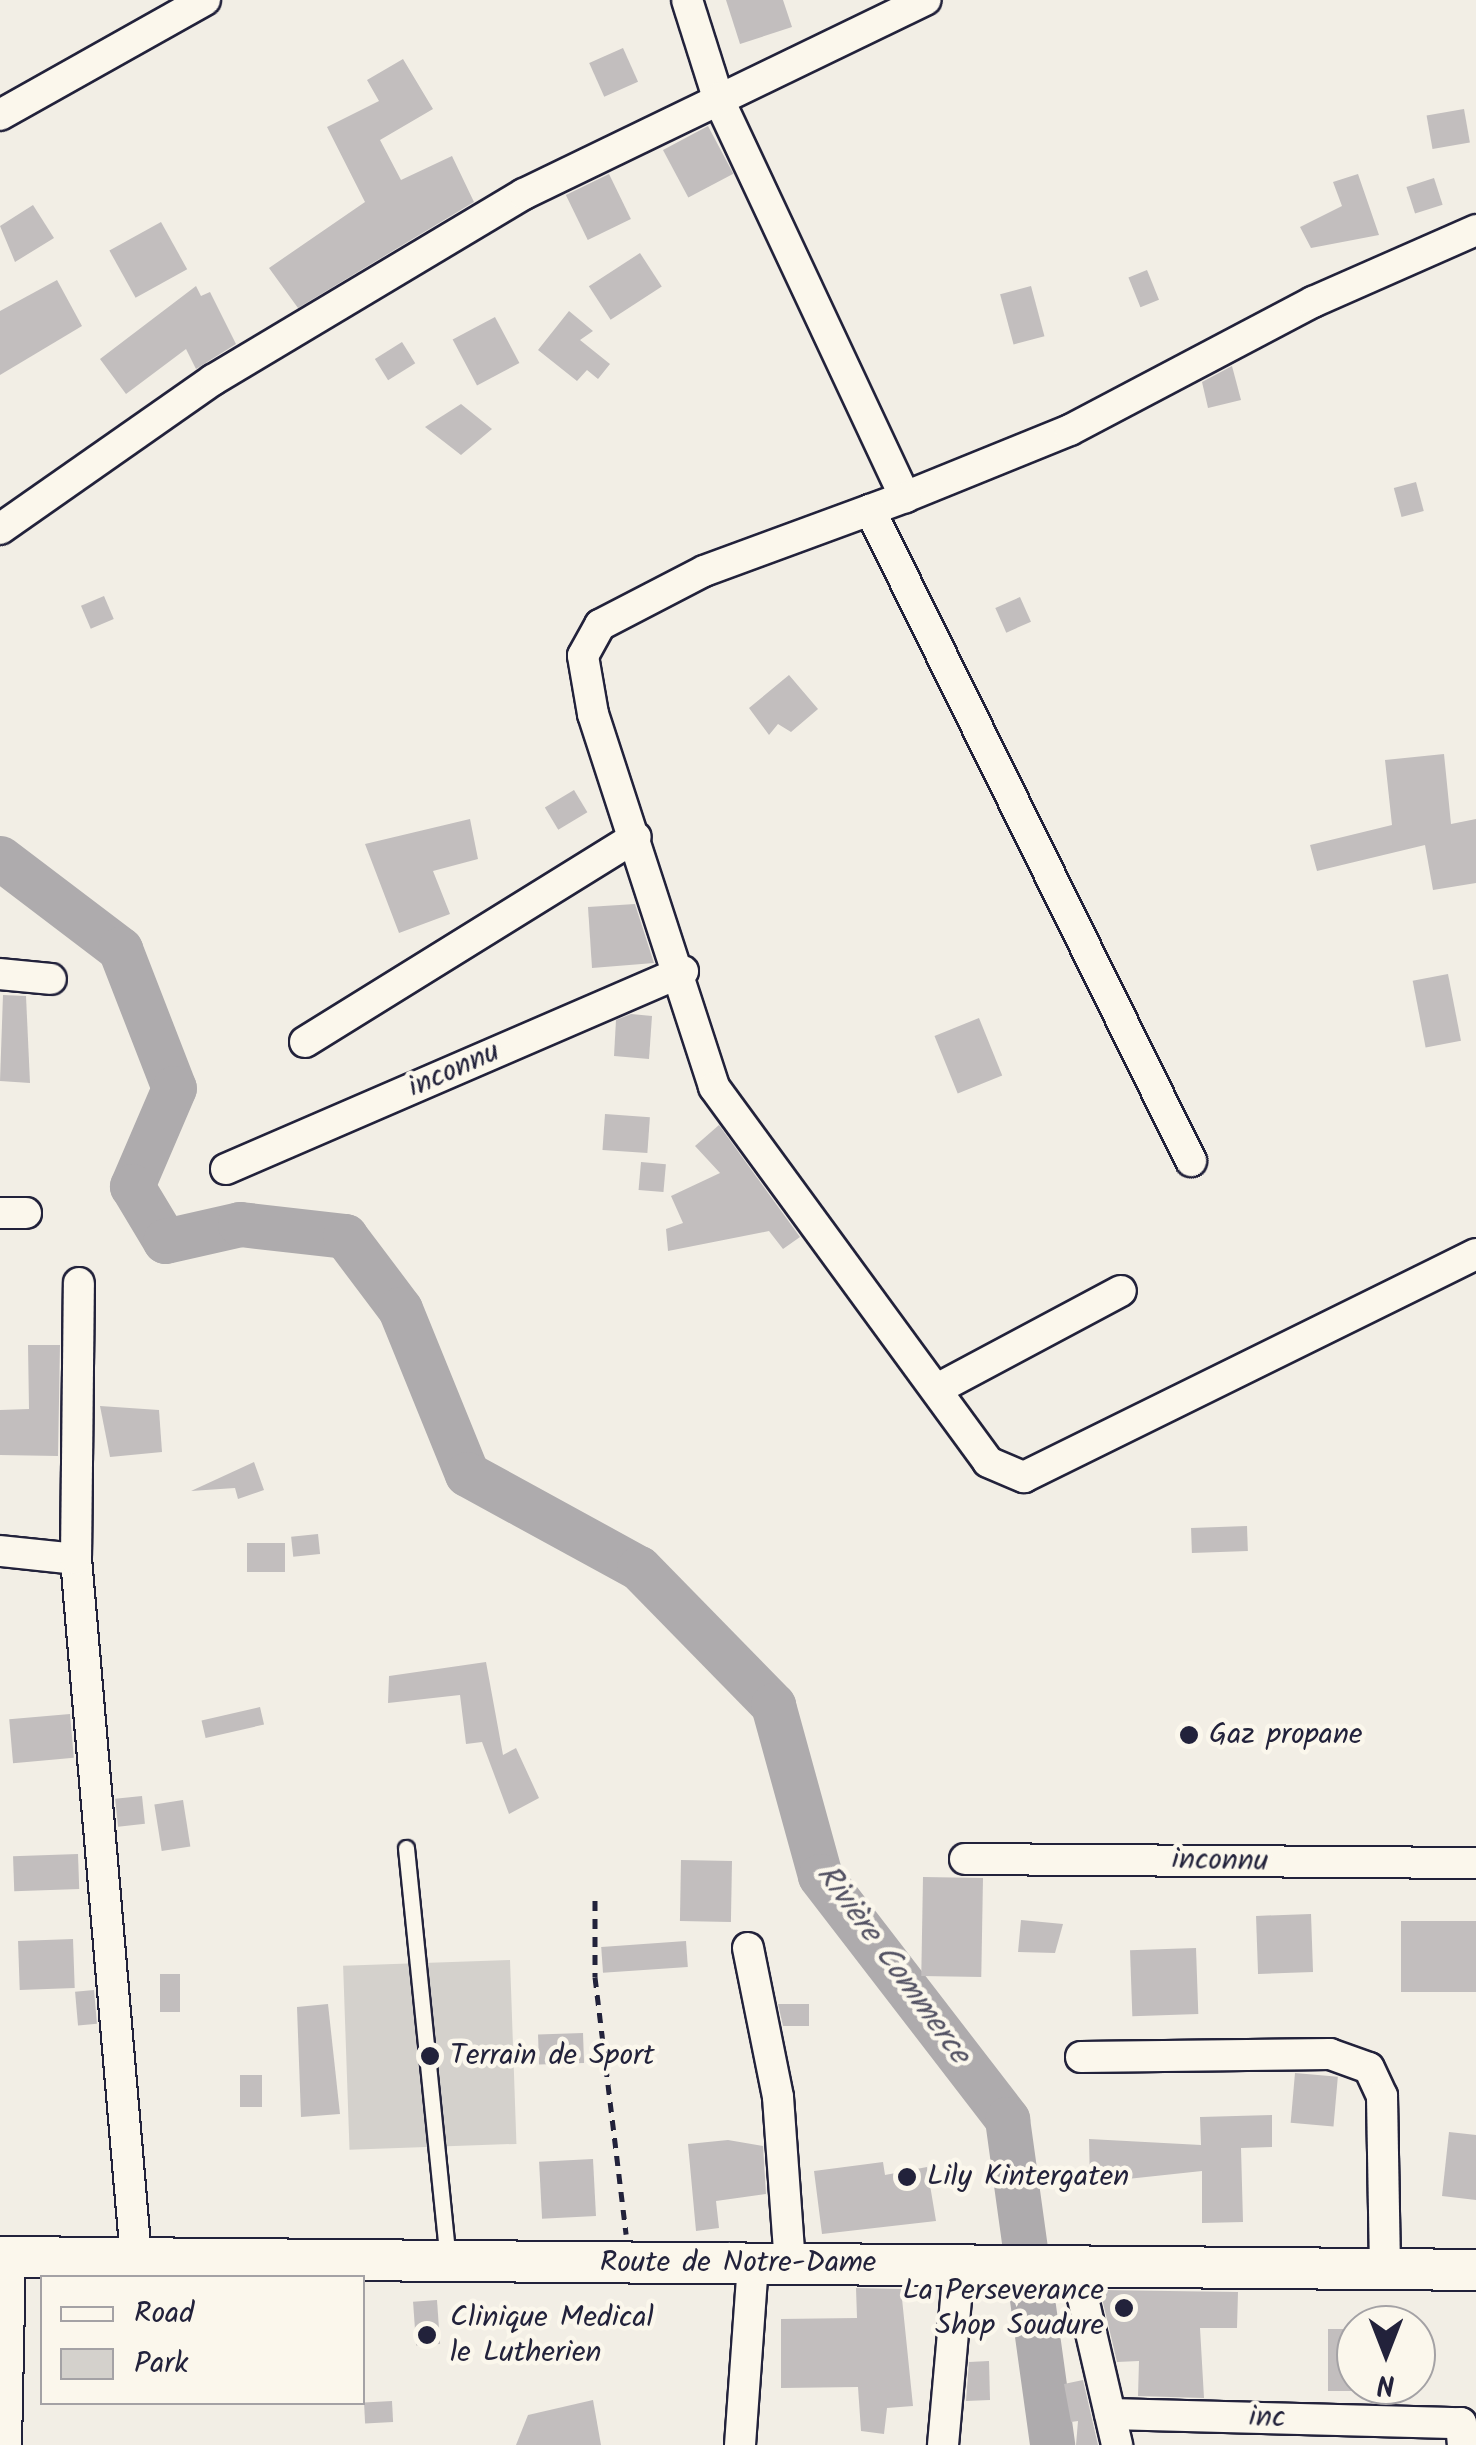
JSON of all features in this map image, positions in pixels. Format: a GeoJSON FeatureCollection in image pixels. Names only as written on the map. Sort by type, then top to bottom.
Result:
{"type":"FeatureCollection","features":[{"type":"Feature","properties":{"kind":"street"},"geometry":{"type":"LineString","coordinates":[[0,115],[206,0]]}},
{"type":"Feature","properties":{"kind":"street"},"geometry":{"type":"LineString","coordinates":[[687,0],[718,98],[906,496]]}},
{"type":"Feature","properties":{"kind":"street"},"geometry":{"type":"LineString","coordinates":[[0,529],[352,296],[524,194],[926,0]]}},
{"type":"Feature","properties":{"kind":"street"},"geometry":{"type":"LineString","coordinates":[[1476,230],[1313,302],[1070,430],[704,571],[600,625],[582,656],[636,837],[683,971],[714,1087],[939,1388],[988,1462],[1024,1478],[1476,1254]]}},
{"type":"Feature","properties":{"kind":"street"},"geometry":{"type":"LineString","coordinates":[[870,510],[1190,1161]]}},
{"type":"Feature","properties":{"kind":"street"},"geometry":{"type":"LineString","coordinates":[[305,1042],[636,837]]}},
{"type":"Feature","properties":{"kind":"street","name":"inconnu"},"geometry":{"type":"LineString","coordinates":[[226,1169],[683,971]]}},
{"type":"Feature","properties":{"kind":"street"},"geometry":{"type":"LineString","coordinates":[[0,974],[51,980]]}},
{"type":"Feature","properties":{"kind":"street"},"geometry":{"type":"LineString","coordinates":[[80,1284],[76,1559],[136,2258]]}},
{"type":"Feature","properties":{"kind":"street"},"geometry":{"type":"LineString","coordinates":[[939,1388],[1121,1291]]}},
{"type":"Feature","properties":{"kind":"street"},"geometry":{"type":"LineString","coordinates":[[0,1551],[76,1559]]}},
{"type":"Feature","properties":{"kind":"street","name":"inconnu"},"geometry":{"type":"LineString","coordinates":[[965,1859],[1476,1863]]}},
{"type":"Feature","properties":{"kind":"street"},"geometry":{"type":"LineString","coordinates":[[740,2445],[771,2263],[778,2097],[748,1948]]}},
{"type":"Feature","properties":{"kind":"street"},"geometry":{"type":"LineString","coordinates":[[1081,2056],[1330,2054],[1370,2068],[1382,2096],[1385,2269]]}},
{"type":"Feature","properties":{"kind":"street"},"geometry":{"type":"LineString","coordinates":[[5,2257],[6,2445]]}},
{"type":"Feature","properties":{"kind":"street","name":"Route de Notre-Dame"},"geometry":{"type":"LineString","coordinates":[[5,2257],[1476,2270]]}},
{"type":"Feature","properties":{"kind":"street"},"geometry":{"type":"LineString","coordinates":[[944,2445],[972,2264]]}},
{"type":"Feature","properties":{"kind":"street"},"geometry":{"type":"LineString","coordinates":[[1061,2264],[1117,2445]]}},
{"type":"Feature","properties":{"kind":"street","name":"inc"},"geometry":{"type":"LineString","coordinates":[[1110,2414],[1461,2423],[1463,2445]]}},
{"type":"Feature","properties":{"kind":"lane"},"geometry":{"type":"LineString","coordinates":[[406,1848],[448,2261]]}},
{"type":"Feature","properties":{"kind":"path"},"geometry":{"type":"LineString","coordinates":[[595,1900],[595,1977],[630,2262]]}},
{"type":"Feature","properties":{"kind":"green space","name":"Terrain de Sport"},"geometry":{"type":"Polygon","coordinates":[[[510,1960],[516,2144],[350,2150],[343,1966],[510,1960]]]}},
{"type":"Feature","properties":{"kind":"building"},"geometry":{"type":"Polygon","coordinates":[[[726,0],[783,0],[792,27],[740,44],[726,0]]]}},
{"type":"Feature","properties":{"kind":"building"},"geometry":{"type":"Polygon","coordinates":[[[623,48],[638,82],[604,97],[589,63],[623,48]]]}},
{"type":"Feature","properties":{"kind":"building"},"geometry":{"type":"Polygon","coordinates":[[[403,59],[433,109],[380,140],[401,180],[452,156],[474,202],[298,308],[269,268],[365,202],[327,127],[379,101],[367,80],[403,59]]]}},
{"type":"Feature","properties":{"kind":"building"},"geometry":{"type":"Polygon","coordinates":[[[1464,109],[1470,142],[1432,149],[1427,116],[1464,109]]]}},
{"type":"Feature","properties":{"kind":"building"},"geometry":{"type":"Polygon","coordinates":[[[708,126],[733,174],[688,198],[663,150],[708,126]]]}},
{"type":"Feature","properties":{"kind":"building"},"geometry":{"type":"Polygon","coordinates":[[[609,174],[631,219],[588,240],[566,195],[609,174]]]}},
{"type":"Feature","properties":{"kind":"building"},"geometry":{"type":"Polygon","coordinates":[[[1358,174],[1379,235],[1311,248],[1300,227],[1342,206],[1333,182],[1358,174]]]}},
{"type":"Feature","properties":{"kind":"building"},"geometry":{"type":"Polygon","coordinates":[[[1434,178],[1443,205],[1415,214],[1406,187],[1434,178]]]}},
{"type":"Feature","properties":{"kind":"building"},"geometry":{"type":"Polygon","coordinates":[[[33,205],[54,238],[15,262],[0,226],[33,205]]]}},
{"type":"Feature","properties":{"kind":"building"},"geometry":{"type":"Polygon","coordinates":[[[161,222],[187,269],[136,298],[109,251],[161,222]]]}},
{"type":"Feature","properties":{"kind":"building"},"geometry":{"type":"Polygon","coordinates":[[[640,253],[662,287],[611,320],[589,286],[640,253]]]}},
{"type":"Feature","properties":{"kind":"building"},"geometry":{"type":"Polygon","coordinates":[[[1147,270],[1159,300],[1140,307],[1128,277],[1147,270]]]}},
{"type":"Feature","properties":{"kind":"building"},"geometry":{"type":"Polygon","coordinates":[[[57,280],[82,326],[0,375],[0,311],[57,280]]]}},
{"type":"Feature","properties":{"kind":"building"},"geometry":{"type":"Polygon","coordinates":[[[196,286],[201,296],[210,292],[236,344],[196,369],[186,349],[126,394],[100,359],[196,286]]]}},
{"type":"Feature","properties":{"kind":"building"},"geometry":{"type":"Polygon","coordinates":[[[1031,286],[1044,336],[1014,345],[1000,294],[1031,286]]]}},
{"type":"Feature","properties":{"kind":"building"},"geometry":{"type":"Polygon","coordinates":[[[569,311],[593,331],[580,340],[610,364],[598,379],[587,370],[577,381],[538,350],[569,311]]]}},
{"type":"Feature","properties":{"kind":"building"},"geometry":{"type":"Polygon","coordinates":[[[495,317],[519,363],[477,385],[453,340],[495,317]]]}},
{"type":"Feature","properties":{"kind":"building"},"geometry":{"type":"Polygon","coordinates":[[[402,342],[415,363],[388,380],[375,359],[402,342]]]}},
{"type":"Feature","properties":{"kind":"building"},"geometry":{"type":"Polygon","coordinates":[[[1232,366],[1241,400],[1208,408],[1202,382],[1232,366]]]}},
{"type":"Feature","properties":{"kind":"building"},"geometry":{"type":"Polygon","coordinates":[[[461,404],[492,429],[461,455],[425,427],[461,404]]]}},
{"type":"Feature","properties":{"kind":"building"},"geometry":{"type":"Polygon","coordinates":[[[1416,482],[1424,511],[1402,517],[1394,488],[1416,482]]]}},
{"type":"Feature","properties":{"kind":"building"},"geometry":{"type":"Polygon","coordinates":[[[104,596],[114,619],[91,629],[81,606],[104,596]]]}},
{"type":"Feature","properties":{"kind":"building"},"geometry":{"type":"Polygon","coordinates":[[[1020,597],[1031,622],[1006,633],[995,608],[1020,597]]]}},
{"type":"Feature","properties":{"kind":"building"},"geometry":{"type":"Polygon","coordinates":[[[789,675],[818,709],[791,732],[778,724],[769,735],[749,708],[789,675]]]}},
{"type":"Feature","properties":{"kind":"building"},"geometry":{"type":"Polygon","coordinates":[[[1444,754],[1451,824],[1476,819],[1476,883],[1433,890],[1425,845],[1317,871],[1310,845],[1392,825],[1385,760],[1444,754]]]}},
{"type":"Feature","properties":{"kind":"building"},"geometry":{"type":"Polygon","coordinates":[[[574,790],[587,812],[558,830],[545,808],[574,790]]]}},
{"type":"Feature","properties":{"kind":"building"},"geometry":{"type":"Polygon","coordinates":[[[470,819],[478,859],[433,871],[450,914],[399,933],[365,844],[470,819]]]}},
{"type":"Feature","properties":{"kind":"building"},"geometry":{"type":"Polygon","coordinates":[[[635,904],[654,963],[592,968],[588,907],[635,904]]]}},
{"type":"Feature","properties":{"kind":"building"},"geometry":{"type":"Polygon","coordinates":[[[1448,974],[1461,1041],[1426,1048],[1413,981],[1448,974]]]}},
{"type":"Feature","properties":{"kind":"building"},"geometry":{"type":"Polygon","coordinates":[[[3,995],[26,996],[30,1083],[0,1081],[3,995]]]}},
{"type":"Feature","properties":{"kind":"building"},"geometry":{"type":"Polygon","coordinates":[[[631,1014],[652,1016],[649,1059],[614,1056],[616,1020],[631,1014]]]}},
{"type":"Feature","properties":{"kind":"building"},"geometry":{"type":"Polygon","coordinates":[[[979,1018],[1002,1075],[958,1093],[934,1036],[979,1018]]]}},
{"type":"Feature","properties":{"kind":"building"},"geometry":{"type":"Polygon","coordinates":[[[605,1114],[650,1117],[647,1153],[602,1150],[605,1114]]]}},
{"type":"Feature","properties":{"kind":"building"},"geometry":{"type":"Polygon","coordinates":[[[719,1125],[800,1237],[783,1249],[769,1231],[668,1251],[666,1229],[683,1223],[671,1196],[720,1173],[695,1146],[719,1125]]]}},
{"type":"Feature","properties":{"kind":"building"},"geometry":{"type":"Polygon","coordinates":[[[641,1162],[666,1164],[663,1192],[639,1190],[641,1162]]]}},
{"type":"Feature","properties":{"kind":"building"},"geometry":{"type":"Polygon","coordinates":[[[28,1345],[60,1345],[58,1456],[0,1455],[0,1410],[29,1409],[28,1345]]]}},
{"type":"Feature","properties":{"kind":"building"},"geometry":{"type":"Polygon","coordinates":[[[100,1406],[159,1410],[162,1452],[110,1457],[100,1406]]]}},
{"type":"Feature","properties":{"kind":"building"},"geometry":{"type":"Polygon","coordinates":[[[254,1462],[264,1490],[238,1499],[235,1488],[191,1491],[254,1462]]]}},
{"type":"Feature","properties":{"kind":"building"},"geometry":{"type":"Polygon","coordinates":[[[1247,1526],[1248,1551],[1192,1553],[1191,1528],[1247,1526]]]}},
{"type":"Feature","properties":{"kind":"building"},"geometry":{"type":"Polygon","coordinates":[[[318,1534],[320,1554],[293,1557],[291,1537],[318,1534]]]}},
{"type":"Feature","properties":{"kind":"building"},"geometry":{"type":"Polygon","coordinates":[[[247,1543],[285,1543],[285,1572],[247,1572],[247,1543]]]}},
{"type":"Feature","properties":{"kind":"building"},"geometry":{"type":"Polygon","coordinates":[[[486,1662],[503,1755],[516,1748],[539,1798],[509,1814],[482,1742],[466,1744],[460,1695],[388,1703],[389,1676],[486,1662]]]}},
{"type":"Feature","properties":{"kind":"building"},"geometry":{"type":"Polygon","coordinates":[[[260,1707],[264,1725],[206,1738],[202,1720],[260,1707]]]}},
{"type":"Feature","properties":{"kind":"building"},"geometry":{"type":"Polygon","coordinates":[[[70,1714],[74,1758],[13,1763],[9,1719],[70,1714]]]}},
{"type":"Feature","properties":{"kind":"building"},"geometry":{"type":"Polygon","coordinates":[[[142,1796],[145,1824],[118,1827],[115,1799],[142,1796]]]}},
{"type":"Feature","properties":{"kind":"building"},"geometry":{"type":"Polygon","coordinates":[[[183,1800],[190,1846],[162,1851],[154,1805],[183,1800]]]}},
{"type":"Feature","properties":{"kind":"building"},"geometry":{"type":"Polygon","coordinates":[[[78,1854],[79,1889],[14,1891],[13,1856],[78,1854]]]}},
{"type":"Feature","properties":{"kind":"building"},"geometry":{"type":"Polygon","coordinates":[[[681,1860],[732,1861],[731,1922],[680,1921],[681,1860]]]}},
{"type":"Feature","properties":{"kind":"building"},"geometry":{"type":"Polygon","coordinates":[[[923,1877],[983,1878],[981,1977],[921,1976],[923,1877]]]}},
{"type":"Feature","properties":{"kind":"building"},"geometry":{"type":"Polygon","coordinates":[[[1311,1914],[1313,1972],[1258,1974],[1256,1916],[1311,1914]]]}},
{"type":"Feature","properties":{"kind":"building"},"geometry":{"type":"Polygon","coordinates":[[[1021,1920],[1063,1924],[1055,1953],[1018,1952],[1021,1920]]]}},
{"type":"Feature","properties":{"kind":"building"},"geometry":{"type":"Polygon","coordinates":[[[1401,1921],[1476,1921],[1476,1992],[1401,1992],[1401,1921]]]}},
{"type":"Feature","properties":{"kind":"building"},"geometry":{"type":"Polygon","coordinates":[[[73,1939],[75,1988],[20,1990],[18,1941],[73,1939]]]}},
{"type":"Feature","properties":{"kind":"building"},"geometry":{"type":"Polygon","coordinates":[[[686,1941],[688,1967],[603,1973],[601,1947],[686,1941]]]}},
{"type":"Feature","properties":{"kind":"building"},"geometry":{"type":"Polygon","coordinates":[[[1196,1948],[1198,2014],[1132,2016],[1130,1950],[1196,1948]]]}},
{"type":"Feature","properties":{"kind":"building"},"geometry":{"type":"Polygon","coordinates":[[[160,1974],[180,1974],[180,2012],[160,2012],[160,1974]]]}},
{"type":"Feature","properties":{"kind":"building"},"geometry":{"type":"Polygon","coordinates":[[[94,1990],[97,2024],[78,2026],[75,1992],[94,1990]]]}},
{"type":"Feature","properties":{"kind":"building"},"geometry":{"type":"Polygon","coordinates":[[[328,2004],[340,2114],[301,2117],[297,2007],[328,2004]]]}},
{"type":"Feature","properties":{"kind":"building"},"geometry":{"type":"Polygon","coordinates":[[[778,2004],[809,2004],[809,2026],[783,2026],[778,2004]]]}},
{"type":"Feature","properties":{"kind":"building"},"geometry":{"type":"Polygon","coordinates":[[[583,2033],[584,2063],[539,2065],[538,2035],[583,2033]]]}},
{"type":"Feature","properties":{"kind":"building"},"geometry":{"type":"Polygon","coordinates":[[[1295,2073],[1338,2077],[1333,2127],[1291,2123],[1295,2073]]]}},
{"type":"Feature","properties":{"kind":"building"},"geometry":{"type":"Polygon","coordinates":[[[240,2075],[262,2075],[262,2107],[240,2107],[240,2075]]]}},
{"type":"Feature","properties":{"kind":"building"},"geometry":{"type":"Polygon","coordinates":[[[1272,2115],[1272,2147],[1241,2148],[1243,2222],[1202,2223],[1202,2171],[1090,2183],[1089,2139],[1201,2145],[1200,2117],[1272,2115]]]}},
{"type":"Feature","properties":{"kind":"building"},"geometry":{"type":"Polygon","coordinates":[[[1449,2132],[1476,2135],[1476,2200],[1442,2196],[1449,2132]]]}},
{"type":"Feature","properties":{"kind":"building"},"geometry":{"type":"Polygon","coordinates":[[[728,2140],[763,2146],[766,2194],[716,2201],[719,2228],[696,2231],[688,2144],[728,2140]]]}},
{"type":"Feature","properties":{"kind":"building"},"geometry":{"type":"Polygon","coordinates":[[[593,2159],[596,2216],[542,2219],[539,2162],[593,2159]]]}},
{"type":"Feature","properties":{"kind":"building"},"geometry":{"type":"Polygon","coordinates":[[[883,2162],[885,2175],[927,2167],[936,2221],[822,2234],[814,2171],[883,2162]]]}},
{"type":"Feature","properties":{"kind":"building"},"geometry":{"type":"Polygon","coordinates":[[[856,2288],[901,2289],[913,2406],[887,2408],[884,2434],[861,2431],[858,2387],[781,2388],[781,2319],[857,2318],[856,2288]]]}},
{"type":"Feature","properties":{"kind":"building"},"geometry":{"type":"Polygon","coordinates":[[[1100,2290],[1238,2292],[1237,2328],[1200,2328],[1204,2398],[1138,2396],[1139,2361],[1117,2362],[1100,2290]]]}},
{"type":"Feature","properties":{"kind":"building"},"geometry":{"type":"Polygon","coordinates":[[[437,2300],[440,2344],[416,2346],[413,2302],[437,2300]]]}},
{"type":"Feature","properties":{"kind":"building"},"geometry":{"type":"Polygon","coordinates":[[[1328,2329],[1336,2329],[1336,2391],[1328,2391],[1328,2329]]]}},
{"type":"Feature","properties":{"kind":"building"},"geometry":{"type":"Polygon","coordinates":[[[989,2361],[990,2400],[966,2401],[969,2362],[989,2361]]]}},
{"type":"Feature","properties":{"kind":"building"},"geometry":{"type":"Polygon","coordinates":[[[1083,2380],[1098,2445],[1076,2445],[1078,2421],[1071,2422],[1064,2384],[1083,2380]]]}},
{"type":"Feature","properties":{"kind":"building"},"geometry":{"type":"Polygon","coordinates":[[[593,2400],[601,2445],[516,2445],[528,2415],[593,2400]]]}},
{"type":"Feature","properties":{"kind":"building"},"geometry":{"type":"Polygon","coordinates":[[[392,2401],[393,2422],[365,2423],[365,2402],[392,2401]]]}},
{"type":"Feature","properties":{"kind":"waterway","name":"Rivière Commerce"},"geometry":{"type":"LineString","coordinates":[[0,858],[120,949],[174,1088],[132,1186],[165,1241],[240,1224],[345,1236],[400,1309],[467,1474],[639,1568],[773,1705],[820,1876],[1007,2119],[1052,2445]]}},
{"type":"Feature","properties":{"kind":"place","name":"Gaz propane"},"geometry":{"type":"Point","coordinates":[1189,1735]}},
{"type":"Feature","properties":{"kind":"place","name":"Terrain de Sport"},"geometry":{"type":"Point","coordinates":[430,2056]}},
{"type":"Feature","properties":{"kind":"place","name":"Lily Kintergaten"},"geometry":{"type":"Point","coordinates":[907,2177]}},
{"type":"Feature","properties":{"kind":"place","name":"La Perseverance Shop Soudure"},"geometry":{"type":"Point","coordinates":[1124,2308]}},
{"type":"Feature","properties":{"kind":"place","name":"Clinique Medical le Lutherien"},"geometry":{"type":"Point","coordinates":[427,2335]}}]}
